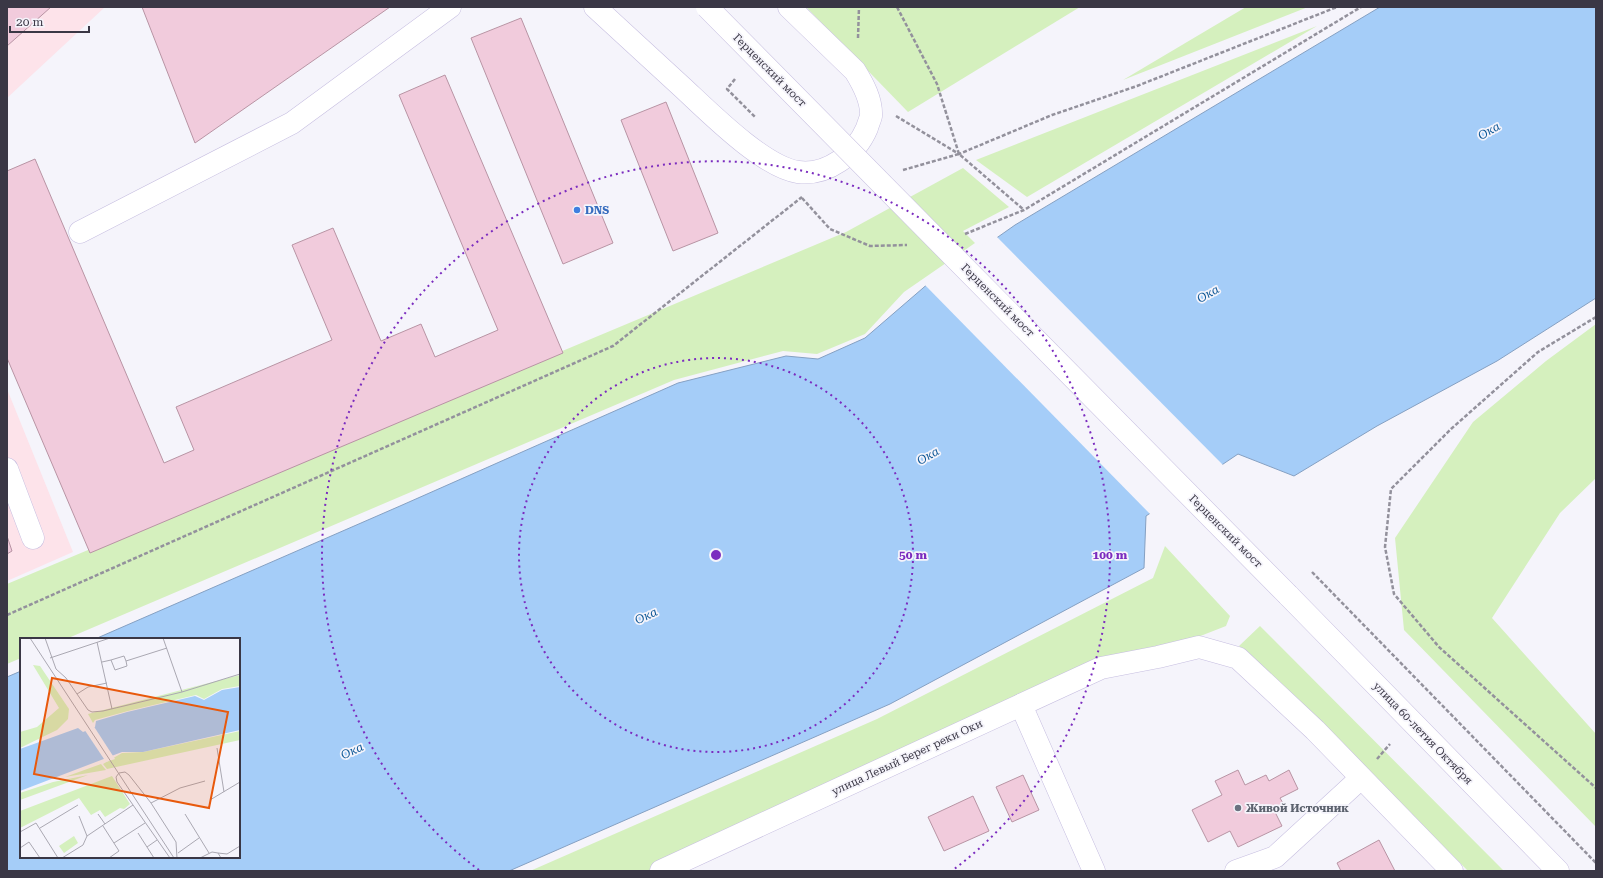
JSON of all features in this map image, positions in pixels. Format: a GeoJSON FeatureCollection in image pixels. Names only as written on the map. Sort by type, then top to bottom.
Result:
{"type":"FeatureCollection","features":[{"type":"Feature","properties":{"kind":"street"},"geometry":{"type":"LineString","coordinates":[[80,232],[292,123],[450,7]]}},
{"type":"Feature","properties":{"kind":"street"},"geometry":{"type":"LineString","coordinates":[[595,7],[722,123],[759,154],[778,165],[798,172],[815,171],[834,165],[850,154],[863,136],[871,117],[869,100],[863,84],[855,71],[789,7]]}},
{"type":"Feature","properties":{"kind":"street","name":"Герценский мост"},"geometry":{"type":"LineString","coordinates":[[707,7],[1288,594]]}},
{"type":"Feature","properties":{"kind":"street"},"geometry":{"type":"LineString","coordinates":[[7,469],[32,538]]}},
{"type":"Feature","properties":{"kind":"street","name":"улица 60-летия Октября"},"geometry":{"type":"LineString","coordinates":[[1288,594],[1558,871]]}},
{"type":"Feature","properties":{"kind":"street","name":"улица Левый Берег реки Оки"},"geometry":{"type":"LineString","coordinates":[[661,871],[1101,668],[1199,647],[1238,658],[1315,730],[1452,871]]}},
{"type":"Feature","properties":{"kind":"street"},"geometry":{"type":"LineString","coordinates":[[1021,705],[1094,871]]}},
{"type":"Feature","properties":{"kind":"street"},"geometry":{"type":"LineString","coordinates":[[1236,871],[1275,857],[1361,778]]}},
{"type":"Feature","properties":{"kind":"path"},"geometry":{"type":"LineString","coordinates":[[858,45],[859,7]]}},
{"type":"Feature","properties":{"kind":"path"},"geometry":{"type":"LineString","coordinates":[[897,7],[937,84],[959,154]]}},
{"type":"Feature","properties":{"kind":"path"},"geometry":{"type":"LineString","coordinates":[[900,170],[959,154],[1052,115],[1137,86],[1337,7]]}},
{"type":"Feature","properties":{"kind":"path"},"geometry":{"type":"LineString","coordinates":[[869,100],[959,154],[1024,210],[1361,7]]}},
{"type":"Feature","properties":{"kind":"path"},"geometry":{"type":"LineString","coordinates":[[727,88],[735,80]]}},
{"type":"Feature","properties":{"kind":"path"},"geometry":{"type":"LineString","coordinates":[[7,615],[613,346],[801,197],[809,195]]}},
{"type":"Feature","properties":{"kind":"path"},"geometry":{"type":"LineString","coordinates":[[1596,317],[1538,352],[1451,429],[1391,489],[1385,547],[1394,594],[1439,646],[1596,788]]}},
{"type":"Feature","properties":{"kind":"path"},"geometry":{"type":"LineString","coordinates":[[1312,572],[1596,864]]}},
{"type":"Feature","properties":{"kind":"shaded area"},"geometry":{"type":"Polygon","coordinates":[[[7,7],[105,7],[7,98],[7,7]]]}},
{"type":"Feature","properties":{"kind":"shaded area"},"geometry":{"type":"Polygon","coordinates":[[[7,389],[73,552],[7,581],[7,389]]]}},
{"type":"Feature","properties":{"kind":"green space"},"geometry":{"type":"Polygon","coordinates":[[[806,7],[1080,7],[908,112],[806,7]]]}},
{"type":"Feature","properties":{"kind":"green space"},"geometry":{"type":"Polygon","coordinates":[[[1246,7],[1308,7],[1123,80],[1246,7]]]}},
{"type":"Feature","properties":{"kind":"green space"},"geometry":{"type":"Polygon","coordinates":[[[1317,26],[1027,197],[976,160],[1317,26]]]}},
{"type":"Feature","properties":{"kind":"green space"},"geometry":{"type":"Polygon","coordinates":[[[963,168],[1009,207],[963,231],[975,243],[904,292],[865,334],[817,354],[783,351],[674,380],[68,638],[20,638],[20,658],[7,664],[7,584],[846,232],[963,168]]]}},
{"type":"Feature","properties":{"kind":"green space"},"geometry":{"type":"Polygon","coordinates":[[[1596,324],[1596,478],[1560,513],[1492,618],[1596,734],[1596,827],[1404,630],[1395,538],[1473,422],[1546,361],[1596,324]]]}},
{"type":"Feature","properties":{"kind":"green space"},"geometry":{"type":"Polygon","coordinates":[[[1165,546],[1230,616],[1226,626],[1162,651],[1102,661],[648,871],[530,871],[877,719],[1153,578],[1165,546]]]}},
{"type":"Feature","properties":{"kind":"green space"},"geometry":{"type":"Polygon","coordinates":[[[1260,626],[1504,871],[1468,871],[1374,776],[1239,646],[1260,626]]]}},
{"type":"Feature","properties":{"kind":"water","name":"Ока"},"geometry":{"type":"Polygon","coordinates":[[[1380,7],[1596,7],[1596,298],[1497,361],[1377,426],[1294,476],[1238,454],[1146,516],[1144,568],[890,704],[509,871],[7,871],[7,677],[20,671],[20,858],[240,858],[240,638],[97,638],[678,383],[786,356],[818,359],[865,338],[930,282],[961,263],[1015,225],[1380,7]]]}},
{"type":"Feature","properties":{"kind":"pier"},"geometry":{"type":"Polygon","coordinates":[[[996,236],[1224,466],[1151,515],[924,284],[996,236]]]}},
{"type":"Feature","properties":{"kind":"building"},"geometry":{"type":"Polygon","coordinates":[[[7,7],[51,7],[7,46],[7,7]]]}},
{"type":"Feature","properties":{"kind":"building"},"geometry":{"type":"Polygon","coordinates":[[[142,7],[390,7],[195,143],[142,7]]]}},
{"type":"Feature","properties":{"kind":"building"},"geometry":{"type":"Polygon","coordinates":[[[521,18],[613,243],[563,264],[471,38],[521,18]]]}},
{"type":"Feature","properties":{"kind":"building"},"geometry":{"type":"Polygon","coordinates":[[[445,75],[563,353],[90,553],[7,358],[7,171],[35,159],[164,463],[194,450],[176,407],[332,340],[292,245],[333,228],[381,341],[421,324],[435,357],[498,330],[399,95],[445,75]]]}},
{"type":"Feature","properties":{"kind":"building"},"geometry":{"type":"Polygon","coordinates":[[[666,102],[718,233],[673,251],[621,120],[666,102]]]}},
{"type":"Feature","properties":{"kind":"building"},"geometry":{"type":"Polygon","coordinates":[[[7,536],[12,551],[7,554],[7,536]]]}},
{"type":"Feature","properties":{"kind":"building","name":"Живой Источник"},"geometry":{"type":"Polygon","coordinates":[[[1238,770],[1245,785],[1266,775],[1269,781],[1289,770],[1298,789],[1280,798],[1284,805],[1274,810],[1282,826],[1238,847],[1230,831],[1208,842],[1192,810],[1222,795],[1215,781],[1238,770]]]}},
{"type":"Feature","properties":{"kind":"building"},"geometry":{"type":"Polygon","coordinates":[[[1023,775],[1039,810],[1012,822],[996,787],[1023,775]]]}},
{"type":"Feature","properties":{"kind":"building"},"geometry":{"type":"Polygon","coordinates":[[[973,796],[989,831],[944,851],[928,817],[973,796]]]}},
{"type":"Feature","properties":{"kind":"building"},"geometry":{"type":"Polygon","coordinates":[[[1379,840],[1395,871],[1341,871],[1337,863],[1379,840]]]}},
{"type":"Feature","properties":{"kind":"place","name":"DNS"},"geometry":{"type":"Point","coordinates":[577,210]}},
{"type":"Feature","properties":{"kind":"place","name":"Живой Источник"},"geometry":{"type":"Point","coordinates":[1238,808]}}]}
